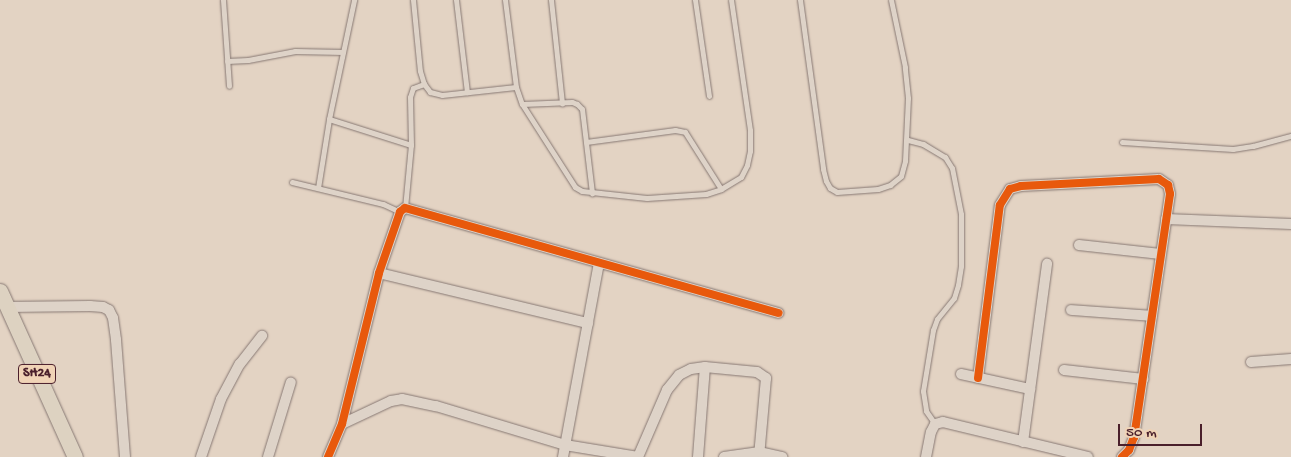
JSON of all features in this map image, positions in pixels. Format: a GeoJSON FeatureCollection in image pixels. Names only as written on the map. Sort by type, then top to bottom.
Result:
{"type":"FeatureCollection","features":[{"type":"Feature","properties":{"kind":"main road","name":"SH24"},"geometry":{"type":"LineString","coordinates":[[0,291],[75,457]]}},
{"type":"Feature","properties":{"kind":"street"},"geometry":{"type":"LineString","coordinates":[[978,378],[1000,206],[1010,189],[1021,186],[1159,179],[1168,185],[1170,194],[1134,437],[1129,450],[1122,457]]}},
{"type":"Feature","properties":{"kind":"street"},"geometry":{"type":"LineString","coordinates":[[328,457],[342,424],[379,273],[402,210],[779,313]]}},
{"type":"Feature","properties":{"kind":"street"},"geometry":{"type":"LineString","coordinates":[[1166,219],[1291,224]]}},
{"type":"Feature","properties":{"kind":"street"},"geometry":{"type":"LineString","coordinates":[[1079,245],[1161,254]]}},
{"type":"Feature","properties":{"kind":"street"},"geometry":{"type":"LineString","coordinates":[[562,457],[599,263]]}},
{"type":"Feature","properties":{"kind":"street"},"geometry":{"type":"LineString","coordinates":[[1023,442],[1047,264]]}},
{"type":"Feature","properties":{"kind":"street"},"geometry":{"type":"LineString","coordinates":[[379,273],[588,323]]}},
{"type":"Feature","properties":{"kind":"street"},"geometry":{"type":"LineString","coordinates":[[7,308],[90,306],[103,307],[109,310],[113,318],[116,340],[125,457]]}},
{"type":"Feature","properties":{"kind":"street"},"geometry":{"type":"LineString","coordinates":[[1072,310],[1152,316]]}},
{"type":"Feature","properties":{"kind":"street"},"geometry":{"type":"LineString","coordinates":[[201,457],[221,399],[240,364],[262,336]]}},
{"type":"Feature","properties":{"kind":"street"},"geometry":{"type":"LineString","coordinates":[[1251,362],[1291,359]]}},
{"type":"Feature","properties":{"kind":"street"},"geometry":{"type":"LineString","coordinates":[[342,424],[391,401],[402,399],[436,406],[565,445],[638,457],[668,390],[679,376],[691,369],[705,367],[757,372],[766,378],[759,454]]}},
{"type":"Feature","properties":{"kind":"street"},"geometry":{"type":"LineString","coordinates":[[698,457],[705,367]]}},
{"type":"Feature","properties":{"kind":"street"},"geometry":{"type":"LineString","coordinates":[[1064,370],[1143,379]]}},
{"type":"Feature","properties":{"kind":"street"},"geometry":{"type":"LineString","coordinates":[[961,374],[1030,388]]}},
{"type":"Feature","properties":{"kind":"street"},"geometry":{"type":"LineString","coordinates":[[268,457],[291,382]]}},
{"type":"Feature","properties":{"kind":"street"},"geometry":{"type":"LineString","coordinates":[[926,457],[931,432],[935,424],[944,422],[1088,457]]}},
{"type":"Feature","properties":{"kind":"street"},"geometry":{"type":"LineString","coordinates":[[724,457],[759,454],[782,457]]}},
{"type":"Feature","properties":{"kind":"lane"},"geometry":{"type":"LineString","coordinates":[[223,0],[229,86]]}},
{"type":"Feature","properties":{"kind":"lane"},"geometry":{"type":"LineString","coordinates":[[318,188],[329,119],[354,0]]}},
{"type":"Feature","properties":{"kind":"lane"},"geometry":{"type":"LineString","coordinates":[[413,0],[420,71],[424,84],[430,92],[442,95],[516,87]]}},
{"type":"Feature","properties":{"kind":"lane"},"geometry":{"type":"LineString","coordinates":[[456,0],[467,92]]}},
{"type":"Feature","properties":{"kind":"lane"},"geometry":{"type":"LineString","coordinates":[[505,0],[516,87],[522,104],[575,187],[592,192],[666,198],[706,194],[721,189],[741,177],[750,150],[750,130],[731,0]]}},
{"type":"Feature","properties":{"kind":"lane"},"geometry":{"type":"LineString","coordinates":[[551,0],[562,103]]}},
{"type":"Feature","properties":{"kind":"lane"},"geometry":{"type":"LineString","coordinates":[[694,0],[709,96]]}},
{"type":"Feature","properties":{"kind":"lane"},"geometry":{"type":"LineString","coordinates":[[800,0],[823,169],[830,188],[837,192],[878,189],[890,185],[900,176],[908,140],[905,67],[892,0]]}},
{"type":"Feature","properties":{"kind":"lane"},"geometry":{"type":"LineString","coordinates":[[227,60],[248,60],[295,51],[343,52]]}},
{"type":"Feature","properties":{"kind":"lane"},"geometry":{"type":"LineString","coordinates":[[292,182],[402,210],[411,145],[410,97],[413,88],[424,84]]}},
{"type":"Feature","properties":{"kind":"lane"},"geometry":{"type":"LineString","coordinates":[[522,104],[577,104],[582,109],[592,192]]}},
{"type":"Feature","properties":{"kind":"lane"},"geometry":{"type":"LineString","coordinates":[[329,119],[411,145]]}},
{"type":"Feature","properties":{"kind":"lane"},"geometry":{"type":"LineString","coordinates":[[586,142],[675,130],[685,132],[721,189]]}},
{"type":"Feature","properties":{"kind":"lane"},"geometry":{"type":"LineString","coordinates":[[1122,142],[1233,148],[1253,146],[1291,136]]}},
{"type":"Feature","properties":{"kind":"lane"},"geometry":{"type":"LineString","coordinates":[[908,140],[923,144],[945,157],[952,168],[961,214],[961,266],[958,285],[954,298],[937,320],[933,330],[922,391],[926,411],[935,424]]}},
{"type":"Feature","properties":{"kind":"cycle path"},"geometry":{"type":"LineString","coordinates":[[978,378],[1000,205],[1010,189],[1021,186],[1159,179],[1168,185],[1170,194],[1134,437],[1129,450],[1122,457]]}},
{"type":"Feature","properties":{"kind":"cycle path"},"geometry":{"type":"LineString","coordinates":[[328,457],[342,424],[379,273],[400,212],[405,208],[779,313]]}}]}
